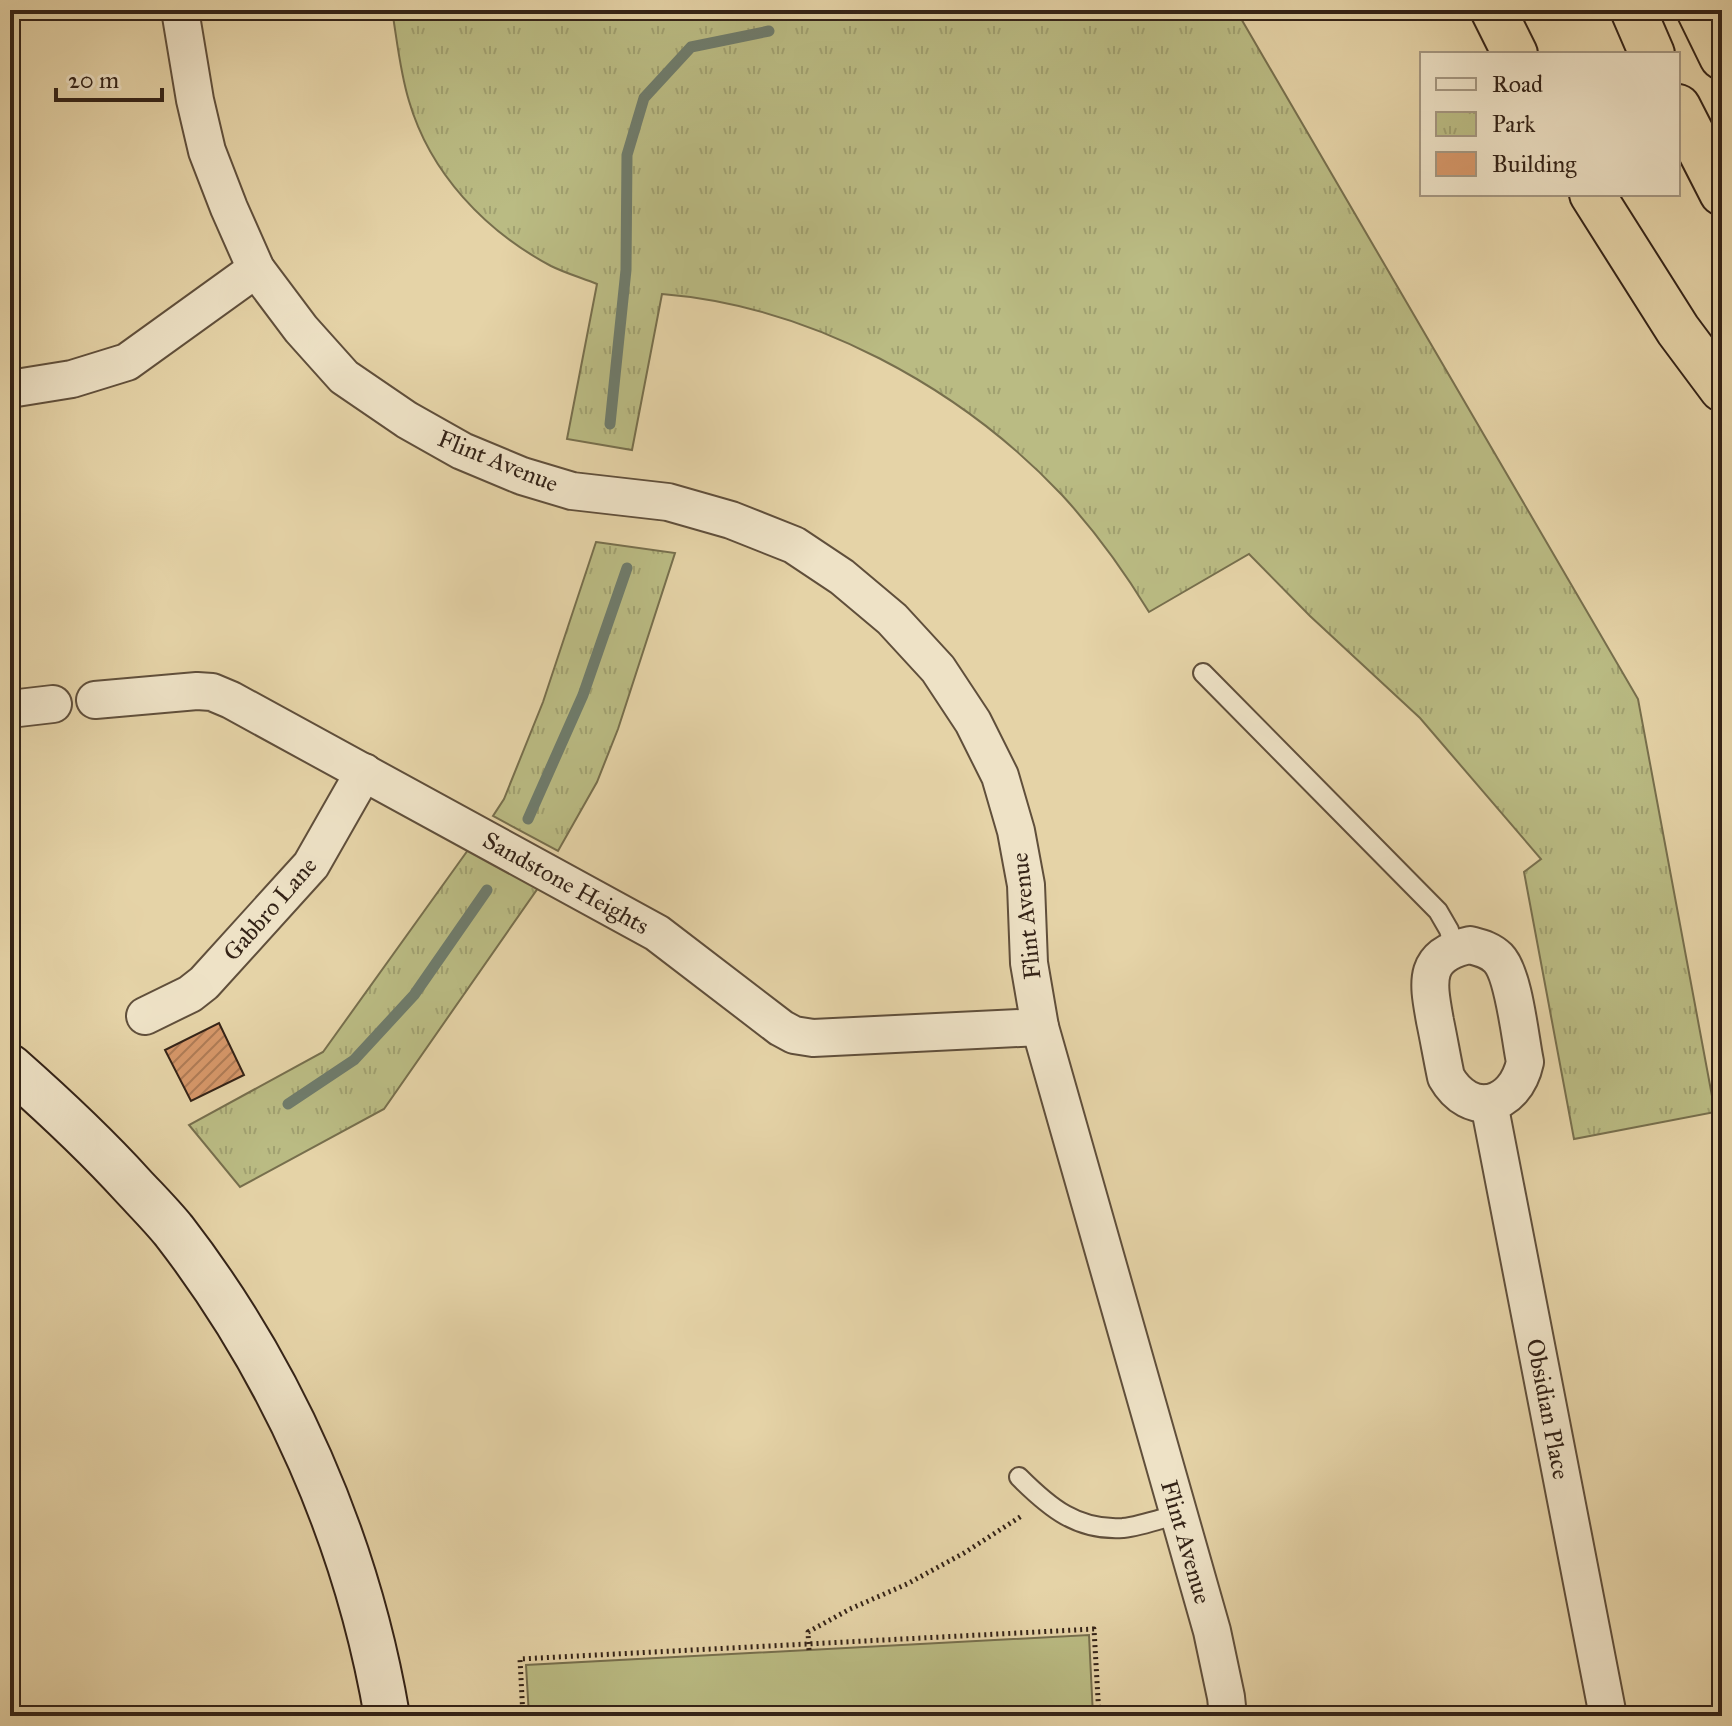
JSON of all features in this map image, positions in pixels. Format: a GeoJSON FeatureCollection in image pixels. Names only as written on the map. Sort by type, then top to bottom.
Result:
{"type":"FeatureCollection","features":[{"type":"Feature","properties":{"kind":"highway"},"geometry":{"type":"LineString","coordinates":[[1493,10],[1514,52]]}},
{"type":"Feature","properties":{"kind":"highway"},"geometry":{"type":"LineString","coordinates":[[1633,10],[1651,52]]}},
{"type":"Feature","properties":{"kind":"highway"},"geometry":{"type":"LineString","coordinates":[[1699,10],[1722,57]]}},
{"type":"Feature","properties":{"kind":"highway"},"geometry":{"type":"LineString","coordinates":[[1680,111],[1722,193]]}},
{"type":"Feature","properties":{"kind":"highway"},"geometry":{"type":"LineString","coordinates":[[1593,196],[1678,330],[1722,389]]}},
{"type":"Feature","properties":{"kind":"street","name":"Flint Avenue"},"geometry":{"type":"LineString","coordinates":[[180,10],[207,151],[256,269],[301,329],[344,377],[407,420],[462,451],[522,476],[572,491],[668,502],[731,520],[794,545],[842,577],[892,619],[938,669],[973,722],[1000,776],[1016,831],[1026,885],[1029,963],[1040,1027],[1212,1631],[1228,1716]]}},
{"type":"Feature","properties":{"kind":"street"},"geometry":{"type":"LineString","coordinates":[[10,389],[72,379],[127,362],[256,269]]}},
{"type":"Feature","properties":{"kind":"street","name":"Sandstone Heights"},"geometry":{"type":"LineString","coordinates":[[95,700],[197,691],[212,692],[231,700],[657,933],[794,1035],[813,1038],[1040,1027]]}},
{"type":"Feature","properties":{"kind":"street"},"geometry":{"type":"LineString","coordinates":[[10,709],[53,704]]}},
{"type":"Feature","properties":{"kind":"street","name":"Gabbro Lane"},"geometry":{"type":"LineString","coordinates":[[145,1016],[190,994],[204,983],[311,865],[364,772]]}},
{"type":"Feature","properties":{"kind":"street"},"geometry":{"type":"LineString","coordinates":[[1470,945],[1486,949],[1499,958],[1508,972],[1525,1062],[1522,1077],[1514,1089],[1502,1099],[1489,1103],[1462,1097],[1446,1077],[1429,986],[1432,970],[1440,957],[1454,948],[1470,945]]}},
{"type":"Feature","properties":{"kind":"street"},"geometry":{"type":"LineString","coordinates":[[10,1067],[58,1108],[172,1228],[209,1278],[267,1370],[310,1458],[342,1541],[364,1611],[387,1716]]}},
{"type":"Feature","properties":{"kind":"street","name":"Obsidian Place"},"geometry":{"type":"LineString","coordinates":[[1489,1103],[1608,1716]]}},
{"type":"Feature","properties":{"kind":"lane"},"geometry":{"type":"LineString","coordinates":[[1203,673],[1438,911],[1449,930],[1454,948]]}},
{"type":"Feature","properties":{"kind":"lane"},"geometry":{"type":"LineString","coordinates":[[1019,1477],[1044,1502],[1071,1519],[1097,1527],[1125,1528],[1178,1514]]}},
{"type":"Feature","properties":{"kind":"path"},"geometry":{"type":"LineString","coordinates":[[809,1647],[808,1632],[953,1559],[1044,1502]]}},
{"type":"Feature","properties":{"kind":"path"},"geometry":{"type":"LineString","coordinates":[[523,1716],[520,1659],[809,1647],[1085,1632],[1094,1629],[1099,1716]]}},
{"type":"Feature","properties":{"kind":"green space"},"geometry":{"type":"Polygon","coordinates":[[[392,10],[1236,10],[1638,699],[1715,1112],[1574,1139],[1524,872],[1541,859],[1420,718],[1310,616],[1249,554],[1149,612],[1130,581],[1062,495],[1022,456],[977,420],[930,387],[880,358],[827,334],[773,315],[718,302],[662,294],[632,450],[567,439],[597,284],[551,266],[504,236],[446,176],[418,127],[409,101],[392,10]]]}},
{"type":"Feature","properties":{"kind":"green space"},"geometry":{"type":"Polygon","coordinates":[[[596,542],[675,553],[618,729],[597,782],[558,851],[493,816],[504,799],[543,702],[596,542]]]}},
{"type":"Feature","properties":{"kind":"green space"},"geometry":{"type":"Polygon","coordinates":[[[1722,804],[1722,989],[1712,897],[1722,804]]]}},
{"type":"Feature","properties":{"kind":"green space"},"geometry":{"type":"Polygon","coordinates":[[[468,850],[538,888],[384,1109],[240,1187],[189,1125],[323,1052],[468,850]]]}},
{"type":"Feature","properties":{"kind":"green space"},"geometry":{"type":"Polygon","coordinates":[[[1089,1635],[1093,1716],[529,1716],[526,1665],[1089,1635]]]}},
{"type":"Feature","properties":{"kind":"building"},"geometry":{"type":"Polygon","coordinates":[[[219,1023],[244,1075],[191,1101],[165,1050],[219,1023]]]}},
{"type":"Feature","properties":{"kind":"waterway"},"geometry":{"type":"LineString","coordinates":[[610,424],[626,270],[627,155],[644,98],[691,47],[769,31]]}},
{"type":"Feature","properties":{"kind":"waterway"},"geometry":{"type":"LineString","coordinates":[[528,819],[583,695],[627,568]]}},
{"type":"Feature","properties":{"kind":"waterway"},"geometry":{"type":"LineString","coordinates":[[288,1104],[354,1060],[414,995],[487,890]]}}]}
